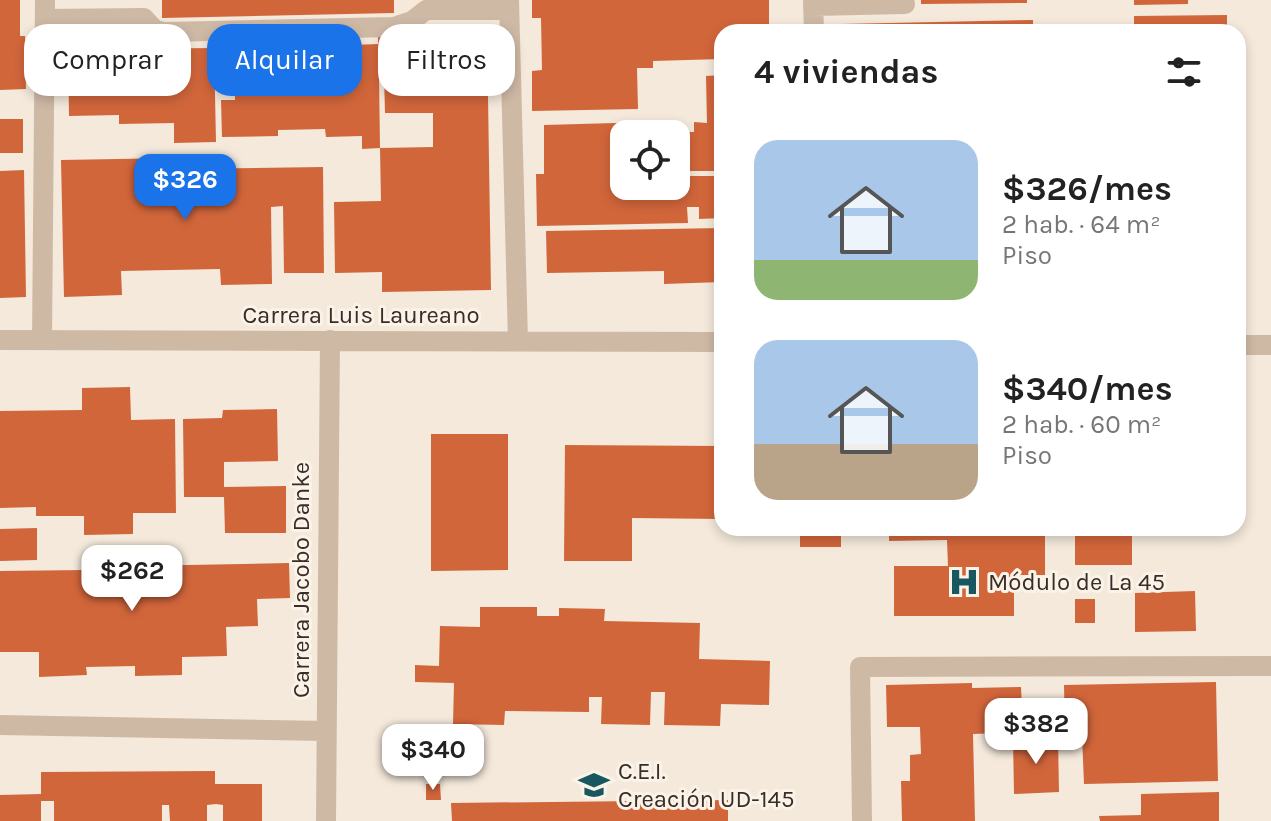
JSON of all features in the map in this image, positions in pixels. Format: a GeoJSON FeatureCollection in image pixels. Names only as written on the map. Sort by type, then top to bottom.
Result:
{"type":"FeatureCollection","features":[{"type":"Feature","properties":{"kind":"street"},"geometry":{"type":"LineString","coordinates":[[814,24],[813,3],[905,4],[904,0]]}},
{"type":"Feature","properties":{"kind":"street"},"geometry":{"type":"LineString","coordinates":[[42,340],[45,10],[144,9],[155,30],[164,32],[394,27],[412,21],[426,5],[509,5],[518,341]]}},
{"type":"Feature","properties":{"kind":"street","name":"Carrera Luis Laureano"},"geometry":{"type":"LineString","coordinates":[[0,340],[714,342]]}},
{"type":"Feature","properties":{"kind":"street","name":"Carrera Jacobo Danke"},"geometry":{"type":"LineString","coordinates":[[326,821],[330,340]]}},
{"type":"Feature","properties":{"kind":"street"},"geometry":{"type":"LineString","coordinates":[[1246,345],[1271,345]]}},
{"type":"Feature","properties":{"kind":"street"},"geometry":{"type":"LineString","coordinates":[[862,821],[860,667],[1271,666]]}},
{"type":"Feature","properties":{"kind":"street"},"geometry":{"type":"LineString","coordinates":[[0,725],[326,731]]}},
{"type":"Feature","properties":{"kind":"building"},"geometry":{"type":"Polygon","coordinates":[[[0,0],[20,0],[24,89],[0,90],[0,0]]]}},
{"type":"Feature","properties":{"kind":"building"},"geometry":{"type":"Polygon","coordinates":[[[162,0],[394,0],[394,13],[162,18],[162,0]]]}},
{"type":"Feature","properties":{"kind":"building"},"geometry":{"type":"Polygon","coordinates":[[[532,0],[769,0],[769,24],[714,24],[714,59],[653,61],[653,68],[637,68],[638,109],[532,111],[532,71],[542,70],[541,18],[532,18],[532,0]]]}},
{"type":"Feature","properties":{"kind":"building"},"geometry":{"type":"Polygon","coordinates":[[[921,0],[1027,0],[1027,3],[921,4],[921,0]]]}},
{"type":"Feature","properties":{"kind":"building"},"geometry":{"type":"Polygon","coordinates":[[[1134,0],[1188,0],[1188,4],[1134,5],[1134,0]]]}},
{"type":"Feature","properties":{"kind":"building"},"geometry":{"type":"Polygon","coordinates":[[[1227,15],[1227,24],[1134,24],[1134,16],[1227,15]]]}},
{"type":"Feature","properties":{"kind":"building"},"geometry":{"type":"Polygon","coordinates":[[[1033,20],[1033,24],[841,24],[1033,20]]]}},
{"type":"Feature","properties":{"kind":"building"},"geometry":{"type":"Polygon","coordinates":[[[378,44],[380,148],[362,149],[362,136],[326,137],[325,129],[278,130],[278,136],[222,137],[221,100],[235,100],[235,96],[362,96],[362,45],[378,44]]]}},
{"type":"Feature","properties":{"kind":"building"},"geometry":{"type":"Polygon","coordinates":[[[191,48],[207,48],[207,96],[215,96],[216,142],[174,143],[174,123],[119,124],[119,115],[69,116],[69,96],[191,96],[191,48]]]}},
{"type":"Feature","properties":{"kind":"building"},"geometry":{"type":"Polygon","coordinates":[[[706,76],[714,76],[714,171],[690,171],[690,132],[694,132],[694,122],[707,123],[706,76]]]}},
{"type":"Feature","properties":{"kind":"building"},"geometry":{"type":"Polygon","coordinates":[[[385,96],[488,96],[491,290],[382,292],[382,272],[335,273],[334,202],[381,201],[380,148],[433,147],[433,113],[385,113],[385,96]]]}},
{"type":"Feature","properties":{"kind":"building"},"geometry":{"type":"Polygon","coordinates":[[[0,119],[23,119],[23,153],[0,153],[0,119]]]}},
{"type":"Feature","properties":{"kind":"building"},"geometry":{"type":"Polygon","coordinates":[[[610,123],[610,200],[690,200],[690,176],[714,176],[714,218],[699,219],[699,207],[687,207],[688,223],[537,226],[536,174],[544,174],[544,125],[610,123]]]}},
{"type":"Feature","properties":{"kind":"building"},"geometry":{"type":"Polygon","coordinates":[[[174,158],[175,169],[323,167],[324,273],[284,273],[283,206],[271,207],[272,284],[221,285],[220,269],[121,271],[122,295],[64,297],[61,160],[174,158]]]}},
{"type":"Feature","properties":{"kind":"building"},"geometry":{"type":"Polygon","coordinates":[[[24,170],[26,297],[0,298],[0,171],[24,170]]]}},
{"type":"Feature","properties":{"kind":"building"},"geometry":{"type":"Polygon","coordinates":[[[714,228],[714,282],[664,284],[664,271],[547,273],[546,231],[714,228]]]}},
{"type":"Feature","properties":{"kind":"building"},"geometry":{"type":"Polygon","coordinates":[[[130,387],[131,420],[175,419],[176,513],[133,513],[133,534],[84,535],[84,516],[36,516],[36,507],[0,508],[0,411],[82,410],[82,388],[130,387]]]}},
{"type":"Feature","properties":{"kind":"building"},"geometry":{"type":"Polygon","coordinates":[[[277,409],[278,461],[224,462],[224,487],[286,486],[286,533],[225,533],[224,497],[184,497],[183,419],[222,418],[223,410],[277,409]]]}},
{"type":"Feature","properties":{"kind":"building"},"geometry":{"type":"Polygon","coordinates":[[[431,434],[508,434],[508,570],[431,571],[431,434]]]}},
{"type":"Feature","properties":{"kind":"building"},"geometry":{"type":"Polygon","coordinates":[[[565,445],[714,446],[714,519],[632,518],[632,561],[564,561],[565,445]]]}},
{"type":"Feature","properties":{"kind":"building"},"geometry":{"type":"Polygon","coordinates":[[[37,528],[37,560],[0,561],[0,529],[37,528]]]}},
{"type":"Feature","properties":{"kind":"building"},"geometry":{"type":"Polygon","coordinates":[[[800,536],[841,536],[841,547],[800,547],[800,536]]]}},
{"type":"Feature","properties":{"kind":"building"},"geometry":{"type":"Polygon","coordinates":[[[889,536],[1045,536],[1045,575],[1014,575],[1014,616],[894,616],[894,566],[948,566],[947,540],[889,541],[889,536]]]}},
{"type":"Feature","properties":{"kind":"building"},"geometry":{"type":"Polygon","coordinates":[[[1075,536],[1132,536],[1132,565],[1075,565],[1075,536]]]}},
{"type":"Feature","properties":{"kind":"building"},"geometry":{"type":"Polygon","coordinates":[[[133,558],[133,566],[289,563],[290,598],[257,599],[258,626],[226,627],[227,656],[182,657],[182,675],[135,676],[135,666],[86,667],[87,675],[39,677],[39,652],[0,652],[0,571],[85,570],[85,559],[133,558]]]}},
{"type":"Feature","properties":{"kind":"building"},"geometry":{"type":"Polygon","coordinates":[[[1195,591],[1196,631],[1135,632],[1135,593],[1195,591]]]}},
{"type":"Feature","properties":{"kind":"building"},"geometry":{"type":"Polygon","coordinates":[[[1075,599],[1095,599],[1095,623],[1075,623],[1075,599]]]}},
{"type":"Feature","properties":{"kind":"building"},"geometry":{"type":"Polygon","coordinates":[[[480,607],[537,607],[537,616],[559,616],[559,608],[605,609],[604,621],[700,623],[699,659],[770,661],[769,705],[721,704],[720,726],[664,725],[665,692],[651,692],[650,725],[601,724],[602,697],[589,697],[589,712],[505,711],[504,725],[453,724],[454,683],[415,682],[415,665],[439,666],[440,626],[480,627],[480,607]]]}},
{"type":"Feature","properties":{"kind":"building"},"geometry":{"type":"Polygon","coordinates":[[[1216,682],[1218,781],[1084,784],[1082,735],[1065,736],[1064,685],[1216,682]]]}},
{"type":"Feature","properties":{"kind":"building"},"geometry":{"type":"Polygon","coordinates":[[[972,683],[972,688],[1021,687],[1022,708],[1000,709],[1001,733],[973,734],[975,821],[902,821],[901,781],[910,781],[910,755],[921,754],[920,727],[887,727],[886,685],[972,683]]]}},
{"type":"Feature","properties":{"kind":"building"},"geometry":{"type":"Polygon","coordinates":[[[1058,738],[1059,792],[1014,794],[1013,739],[1058,738]]]}},
{"type":"Feature","properties":{"kind":"building"},"geometry":{"type":"Polygon","coordinates":[[[215,771],[215,784],[262,784],[262,821],[223,821],[223,805],[216,804],[207,805],[207,821],[170,821],[169,805],[162,805],[162,821],[54,821],[54,801],[41,801],[41,821],[0,821],[0,795],[41,794],[41,772],[215,771]]]}},
{"type":"Feature","properties":{"kind":"building"},"geometry":{"type":"Polygon","coordinates":[[[426,784],[440,784],[441,800],[426,800],[426,784]]]}},
{"type":"Feature","properties":{"kind":"building"},"geometry":{"type":"Polygon","coordinates":[[[1219,792],[1219,821],[1100,821],[1099,816],[1141,815],[1141,794],[1219,792]]]}},
{"type":"Feature","properties":{"kind":"building"},"geometry":{"type":"Polygon","coordinates":[[[728,800],[728,821],[452,821],[451,803],[728,800]]]}},
{"type":"Feature","properties":{"kind":"place","name":"Módulo de La 45"},"geometry":{"type":"Point","coordinates":[964,582]}},
{"type":"Feature","properties":{"kind":"place","name":"C.E.I. Creación UD-145"},"geometry":{"type":"Point","coordinates":[594,785]}}]}
